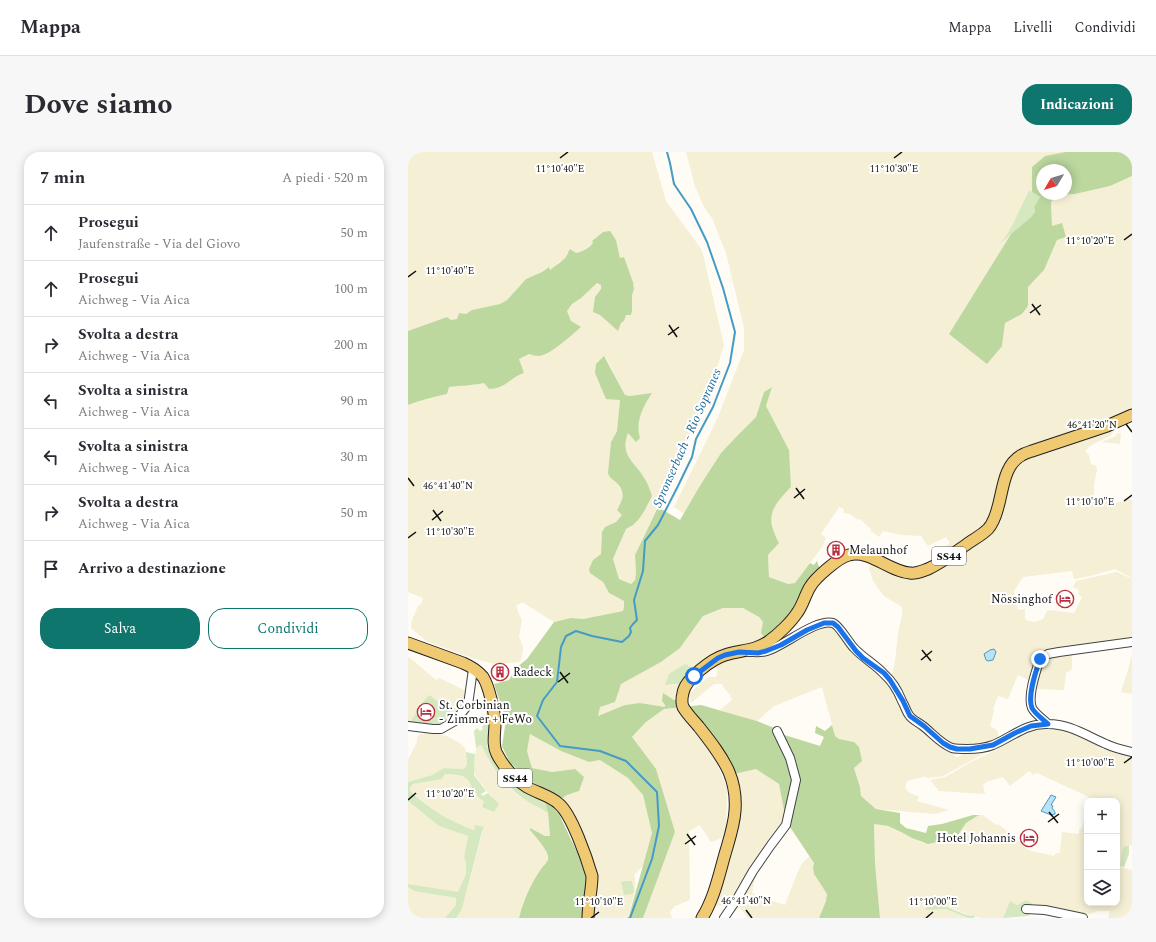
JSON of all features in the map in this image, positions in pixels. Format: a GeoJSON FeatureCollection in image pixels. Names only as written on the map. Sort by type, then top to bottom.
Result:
{"type":"FeatureCollection","features":[{"type":"Feature","properties":{"kind":"main road","name":"SS44"},"geometry":{"type":"LineString","coordinates":[[702,918],[708,909],[715,890],[730,838],[735,810],[734,791],[732,781],[725,765],[706,735],[683,707],[682,694],[686,683],[718,658],[725,655],[754,649],[769,642],[798,612],[815,580],[826,570],[849,555],[866,555],[899,570],[911,573],[920,572],[929,568],[956,552],[988,529],[996,517],[1009,469],[1016,459],[1032,451],[1107,426],[1132,415]]}},
{"type":"Feature","properties":{"kind":"main road","name":"SS44"},"geometry":{"type":"LineString","coordinates":[[408,643],[463,663],[480,675],[485,682],[495,716],[494,739],[497,754],[505,766],[522,784],[559,804],[563,808],[572,825],[592,876],[588,918]]}},
{"type":"Feature","properties":{"kind":"street"},"geometry":{"type":"LineString","coordinates":[[739,652],[758,653],[766,651],[781,645],[807,630],[824,623],[833,623],[860,654],[884,673],[890,680],[910,716],[950,747],[957,749],[970,749],[993,745],[1031,726],[1048,724],[1063,726],[1106,744],[1132,752]]}},
{"type":"Feature","properties":{"kind":"street"},"geometry":{"type":"LineString","coordinates":[[1048,724],[1033,709],[1032,705],[1033,682],[1040,659],[1048,654],[1132,642]]}},
{"type":"Feature","properties":{"kind":"street"},"geometry":{"type":"LineString","coordinates":[[408,726],[442,729],[452,724],[468,705],[473,669]]}},
{"type":"Feature","properties":{"kind":"street"},"geometry":{"type":"LineString","coordinates":[[724,918],[753,871],[786,825],[796,780],[790,758],[777,731]]}},
{"type":"Feature","properties":{"kind":"street"},"geometry":{"type":"LineString","coordinates":[[1026,909],[1045,910],[1083,918]]}},
{"type":"Feature","properties":{"kind":"shaded area"},"geometry":{"type":"Polygon","coordinates":[[[408,152],[652,152],[666,201],[702,250],[724,345],[707,400],[635,555],[635,580],[631,584],[619,579],[613,560],[626,529],[631,527],[646,481],[628,458],[625,450],[628,432],[638,431],[639,418],[643,407],[651,394],[625,395],[605,356],[620,400],[617,431],[611,442],[609,476],[616,482],[623,492],[622,501],[617,510],[622,515],[616,522],[605,527],[602,532],[601,554],[593,560],[591,573],[603,582],[609,593],[624,601],[623,611],[583,619],[571,618],[554,622],[522,602],[516,606],[522,621],[519,636],[523,649],[521,660],[519,662],[494,664],[472,658],[426,641],[411,628],[412,620],[423,598],[408,592],[408,405],[419,400],[447,394],[448,387],[484,383],[489,389],[502,386],[516,376],[524,373],[519,359],[529,354],[538,356],[581,328],[571,321],[567,311],[572,304],[597,283],[601,285],[601,289],[595,297],[600,315],[618,330],[626,315],[632,311],[632,295],[634,289],[633,282],[624,257],[620,258],[616,240],[603,232],[592,241],[593,243],[581,252],[567,253],[564,260],[559,262],[554,267],[549,270],[548,268],[526,279],[507,300],[500,304],[472,310],[466,314],[459,313],[457,319],[451,320],[447,317],[408,331],[408,152]]]}},
{"type":"Feature","properties":{"kind":"shaded area"},"geometry":{"type":"Polygon","coordinates":[[[686,152],[1065,152],[1045,156],[1032,167],[1032,192],[1029,190],[1026,195],[1021,210],[1001,242],[1011,234],[949,334],[1002,346],[1005,323],[1022,314],[1028,306],[1028,287],[1044,270],[1057,240],[1052,226],[1051,202],[1052,200],[1072,200],[1072,194],[1110,186],[1132,176],[1132,415],[1114,424],[1114,431],[1111,435],[1090,446],[1085,451],[1089,455],[1091,464],[1096,466],[1097,470],[1094,484],[1096,504],[1112,501],[1114,503],[1125,501],[1126,498],[1132,500],[1132,578],[1115,569],[1074,579],[1072,571],[1023,577],[1014,591],[1018,610],[1025,609],[1025,619],[1035,622],[1043,619],[1047,611],[1050,610],[1074,613],[1082,597],[1078,594],[1079,590],[1073,587],[1076,581],[1117,572],[1132,579],[1132,642],[1072,650],[1072,668],[1070,671],[1066,672],[1064,690],[1032,689],[1032,682],[1018,675],[1008,699],[998,696],[993,709],[990,726],[997,730],[1000,741],[946,749],[953,752],[962,751],[954,755],[956,758],[969,751],[987,749],[989,751],[943,776],[925,778],[926,776],[907,781],[905,787],[908,792],[919,797],[917,801],[949,810],[935,814],[876,809],[861,796],[860,787],[854,768],[854,742],[839,739],[835,736],[822,687],[774,706],[757,721],[720,710],[732,700],[722,684],[714,684],[691,703],[689,694],[708,677],[716,677],[718,670],[711,663],[697,674],[681,666],[672,672],[669,685],[686,683],[682,700],[674,700],[669,697],[665,707],[640,703],[625,705],[598,716],[599,707],[615,702],[621,684],[661,662],[680,648],[703,616],[723,608],[743,608],[759,617],[763,622],[766,639],[758,653],[807,630],[833,623],[890,680],[895,662],[902,607],[884,596],[873,581],[869,568],[874,559],[911,573],[955,552],[947,545],[950,543],[946,537],[928,546],[922,536],[902,535],[883,531],[879,537],[860,519],[858,520],[850,514],[844,513],[843,508],[839,507],[821,534],[826,538],[822,547],[795,583],[788,584],[769,577],[768,555],[779,543],[774,533],[771,515],[776,503],[791,487],[789,450],[766,406],[771,387],[764,392],[756,417],[721,453],[701,484],[685,514],[674,507],[718,417],[744,350],[744,328],[726,253],[712,218],[704,207],[695,186],[686,152]]]}},
{"type":"Feature","properties":{"kind":"shaded area"},"geometry":{"type":"Polygon","coordinates":[[[1118,433],[1121,433],[1120,444],[1101,442],[1114,437],[1118,433]]]}},
{"type":"Feature","properties":{"kind":"shaded area"},"geometry":{"type":"Polygon","coordinates":[[[1132,654],[1132,694],[1121,692],[1132,654]]]}},
{"type":"Feature","properties":{"kind":"shaded area"},"geometry":{"type":"Polygon","coordinates":[[[409,657],[436,680],[439,678],[464,690],[471,686],[468,705],[458,718],[430,695],[408,726],[409,657]]]}},
{"type":"Feature","properties":{"kind":"shaded area"},"geometry":{"type":"Polygon","coordinates":[[[683,707],[714,757],[727,788],[726,827],[722,838],[711,842],[700,825],[689,831],[690,900],[675,906],[670,912],[672,918],[643,918],[675,832],[632,737],[646,722],[664,709],[683,707]]]}},
{"type":"Feature","properties":{"kind":"shaded area"},"geometry":{"type":"Polygon","coordinates":[[[1048,724],[1101,742],[1098,750],[1100,748],[1118,754],[1132,755],[1132,845],[1126,846],[1120,867],[1120,798],[1089,798],[1037,773],[1033,775],[1029,771],[1010,786],[1003,777],[986,782],[983,785],[985,794],[939,791],[930,780],[945,777],[998,749],[1009,742],[1025,728],[1048,724]]]}},
{"type":"Feature","properties":{"kind":"shaded area"},"geometry":{"type":"Polygon","coordinates":[[[426,732],[447,736],[461,744],[465,748],[467,766],[463,769],[444,768],[432,775],[408,782],[408,760],[417,742],[417,737],[426,732]]]}},
{"type":"Feature","properties":{"kind":"shaded area"},"geometry":{"type":"Polygon","coordinates":[[[530,734],[561,751],[589,762],[600,760],[628,778],[643,795],[652,833],[643,866],[634,875],[635,891],[628,916],[624,918],[592,918],[597,878],[571,814],[561,799],[567,795],[579,791],[575,769],[552,772],[532,768],[527,751],[530,734]]]}},
{"type":"Feature","properties":{"kind":"shaded area"},"geometry":{"type":"Polygon","coordinates":[[[481,745],[509,787],[517,795],[548,813],[550,836],[545,836],[530,828],[530,830],[541,842],[548,856],[547,863],[541,869],[523,903],[519,918],[456,918],[462,909],[484,827],[474,830],[459,825],[436,812],[411,792],[410,788],[413,784],[442,779],[445,774],[456,775],[465,777],[477,796],[484,802],[493,797],[488,793],[474,773],[476,748],[481,745]]]}},
{"type":"Feature","properties":{"kind":"shaded area"},"geometry":{"type":"Polygon","coordinates":[[[756,769],[779,784],[786,821],[728,906],[714,905],[725,877],[727,863],[736,834],[730,775],[756,769]]]}},
{"type":"Feature","properties":{"kind":"shaded area"},"geometry":{"type":"Polygon","coordinates":[[[408,801],[439,826],[468,836],[464,857],[466,862],[466,874],[458,893],[408,884],[408,801]]]}},
{"type":"Feature","properties":{"kind":"shaded area"},"geometry":{"type":"Polygon","coordinates":[[[979,815],[983,815],[996,825],[998,824],[1028,850],[1054,856],[1056,853],[1060,853],[1062,832],[1079,834],[1079,830],[1082,828],[1084,818],[1084,906],[1120,906],[1120,867],[1132,870],[1132,918],[1108,918],[1110,911],[1098,911],[1084,916],[1033,904],[1026,900],[1017,905],[1010,902],[1003,918],[981,918],[972,916],[929,899],[925,910],[946,909],[968,918],[880,918],[875,863],[874,824],[888,826],[923,843],[958,835],[966,823],[979,815]]]}},
{"type":"Feature","properties":{"kind":"shaded area"},"geometry":{"type":"Polygon","coordinates":[[[810,856],[814,863],[814,874],[827,894],[826,901],[819,918],[748,918],[736,903],[756,874],[752,893],[785,905],[802,863],[810,856]]]}},
{"type":"Feature","properties":{"kind":"shaded area"},"geometry":{"type":"Polygon","coordinates":[[[408,887],[414,891],[456,898],[456,905],[445,918],[408,918],[408,887]]]}},
{"type":"Feature","properties":{"kind":"green space"},"geometry":{"type":"Polygon","coordinates":[[[1065,152],[1132,152],[1132,176],[1110,186],[1075,194],[1072,194],[1072,164],[1036,164],[1036,194],[1032,192],[1032,167],[1045,156],[1065,152]]]}},
{"type":"Feature","properties":{"kind":"green space"},"geometry":{"type":"Polygon","coordinates":[[[1029,190],[1036,194],[1036,200],[1038,200],[1034,207],[1035,212],[1000,243],[1014,222],[1029,190]]]}},
{"type":"Feature","properties":{"kind":"green space"},"geometry":{"type":"Polygon","coordinates":[[[1038,200],[1053,200],[1051,202],[1052,226],[1062,223],[1066,237],[1057,240],[1044,270],[1028,287],[1028,306],[1022,314],[1005,323],[1002,346],[987,364],[949,334],[1011,234],[1031,217],[1035,212],[1034,207],[1038,200]]]}},
{"type":"Feature","properties":{"kind":"green space"},"geometry":{"type":"Polygon","coordinates":[[[610,231],[616,240],[620,258],[624,257],[634,289],[632,295],[631,315],[626,315],[618,331],[600,315],[593,312],[595,297],[601,289],[601,285],[597,283],[572,304],[567,311],[571,321],[581,327],[561,344],[544,355],[539,356],[529,354],[519,359],[524,373],[497,388],[489,389],[484,383],[449,387],[447,394],[408,405],[408,331],[447,317],[451,320],[457,319],[459,313],[466,314],[472,310],[500,304],[507,300],[526,279],[549,267],[550,270],[563,260],[570,249],[576,253],[583,251],[603,232],[610,231]]]}},
{"type":"Feature","properties":{"kind":"green space"},"geometry":{"type":"Polygon","coordinates":[[[604,356],[625,395],[630,396],[652,393],[639,420],[638,426],[640,438],[636,442],[628,433],[626,448],[627,454],[642,474],[652,496],[639,519],[626,529],[613,559],[619,579],[631,584],[635,580],[635,555],[658,507],[680,520],[721,453],[756,417],[764,392],[772,387],[766,406],[789,450],[791,487],[779,501],[772,513],[772,526],[779,543],[768,555],[769,577],[788,584],[795,583],[810,563],[814,565],[817,561],[821,570],[803,604],[766,639],[761,633],[763,622],[759,617],[743,608],[723,608],[703,616],[680,648],[661,662],[621,684],[615,702],[600,707],[598,716],[625,705],[640,703],[665,707],[662,701],[663,693],[674,700],[682,700],[683,707],[664,709],[646,722],[632,737],[656,769],[675,832],[643,918],[626,918],[629,916],[652,833],[643,795],[628,778],[600,760],[589,762],[561,751],[530,734],[527,751],[532,768],[552,772],[575,769],[584,777],[579,791],[567,795],[561,799],[539,787],[510,763],[502,746],[506,720],[494,684],[509,680],[516,668],[527,659],[554,622],[571,618],[583,619],[623,611],[624,601],[609,593],[603,582],[590,573],[589,569],[593,560],[601,554],[602,532],[605,527],[616,522],[622,515],[617,510],[623,496],[622,490],[608,473],[611,442],[617,431],[620,400],[606,399],[595,373],[596,364],[604,356]]]}},
{"type":"Feature","properties":{"kind":"green space"},"geometry":{"type":"Polygon","coordinates":[[[686,664],[697,674],[686,683],[665,685],[669,674],[686,664]]]}},
{"type":"Feature","properties":{"kind":"green space"},"geometry":{"type":"Polygon","coordinates":[[[430,695],[458,718],[448,726],[408,726],[423,702],[430,695]]]}},
{"type":"Feature","properties":{"kind":"green space"},"geometry":{"type":"Polygon","coordinates":[[[701,705],[757,721],[774,728],[778,733],[820,746],[824,737],[815,733],[816,726],[825,731],[832,725],[835,736],[839,739],[854,742],[859,747],[862,761],[854,768],[860,787],[861,796],[876,809],[900,813],[900,823],[906,828],[926,833],[928,826],[942,824],[973,815],[979,815],[966,823],[958,835],[948,840],[928,844],[888,826],[874,824],[875,863],[880,918],[819,918],[826,901],[827,894],[814,874],[814,863],[786,821],[779,784],[756,769],[730,775],[683,707],[701,705]]]}},
{"type":"Feature","properties":{"kind":"green space"},"geometry":{"type":"Polygon","coordinates":[[[489,708],[491,729],[487,744],[489,752],[501,769],[519,785],[545,802],[548,813],[523,799],[505,783],[496,771],[481,745],[476,748],[474,731],[477,728],[480,731],[483,729],[482,728],[488,716],[486,714],[487,709],[489,708]]]}},
{"type":"Feature","properties":{"kind":"green space"},"geometry":{"type":"Polygon","coordinates":[[[466,752],[475,754],[474,775],[486,791],[481,794],[483,796],[488,793],[499,804],[494,812],[482,807],[484,802],[477,796],[468,780],[462,776],[445,774],[442,779],[413,784],[410,788],[411,792],[418,798],[449,819],[474,830],[475,825],[484,827],[462,909],[456,918],[445,918],[456,905],[456,898],[414,891],[408,887],[408,884],[458,892],[466,874],[466,862],[464,857],[468,836],[439,826],[408,801],[408,782],[432,775],[444,768],[465,768],[467,765],[466,752]]]}},
{"type":"Feature","properties":{"kind":"green space"},"geometry":{"type":"Polygon","coordinates":[[[545,802],[554,808],[559,814],[584,867],[586,879],[582,918],[519,918],[525,899],[531,887],[548,860],[545,849],[530,830],[530,828],[545,836],[550,836],[548,813],[545,802]]]}},
{"type":"Feature","properties":{"kind":"green space"},"geometry":{"type":"Polygon","coordinates":[[[1129,845],[1129,854],[1124,867],[1120,866],[1123,848],[1129,845]]]}},
{"type":"Feature","properties":{"kind":"green space"},"geometry":{"type":"Polygon","coordinates":[[[632,881],[634,891],[632,894],[624,895],[621,882],[632,881]]]}},
{"type":"Feature","properties":{"kind":"green space"},"geometry":{"type":"Polygon","coordinates":[[[929,898],[958,912],[975,916],[974,918],[968,918],[946,909],[925,910],[929,898]]]}},
{"type":"Feature","properties":{"kind":"green space"},"geometry":{"type":"Polygon","coordinates":[[[1026,900],[1033,904],[1029,916],[1003,918],[1010,901],[1017,905],[1026,900]]]}},
{"type":"Feature","properties":{"kind":"water"},"geometry":{"type":"Polygon","coordinates":[[[994,649],[996,652],[993,660],[986,660],[984,654],[994,649]]]}},
{"type":"Feature","properties":{"kind":"water"},"geometry":{"type":"Polygon","coordinates":[[[1051,795],[1056,797],[1051,805],[1053,806],[1052,808],[1055,814],[1051,815],[1041,811],[1051,795]]]}},
{"type":"Feature","properties":{"kind":"waterway","name":"Spronserbach - Rio Sopranes"},"geometry":{"type":"LineString","coordinates":[[630,918],[652,859],[659,826],[657,792],[626,761],[600,751],[560,746],[537,716],[543,700],[557,682],[561,647],[566,636],[576,631],[622,642],[629,636],[631,632],[630,628],[637,620],[634,600],[643,571],[645,541],[658,525],[692,457],[696,439],[713,407],[730,363],[735,332],[723,288],[707,242],[691,209],[674,184],[667,152]]}},
{"type":"Feature","properties":{"kind":"place","name":"Melaunhof"},"geometry":{"type":"Point","coordinates":[836,550]}},
{"type":"Feature","properties":{"kind":"place","name":"Nössinghof"},"geometry":{"type":"Point","coordinates":[1065,599]}},
{"type":"Feature","properties":{"kind":"place","name":"Radeck"},"geometry":{"type":"Point","coordinates":[500,672]}},
{"type":"Feature","properties":{"kind":"place","name":"St. Corbinian - Zimmer + FeWo"},"geometry":{"type":"Point","coordinates":[426,712]}},
{"type":"Feature","properties":{"kind":"place","name":"Hotel Johannis"},"geometry":{"type":"Point","coordinates":[1029,838]}},
{"type":"Feature","properties":{"kind":"route"},"geometry":{"type":"LineString","coordinates":[[694,676],[706,666],[725,655],[739,652],[758,653],[766,651],[781,645],[807,630],[824,623],[833,623],[838,627],[856,651],[884,673],[890,680],[912,719],[924,726],[943,743],[950,747],[957,749],[970,749],[993,745],[1031,726],[1048,724],[1038,715],[1033,709],[1032,705],[1034,675],[1040,659]]}}]}
